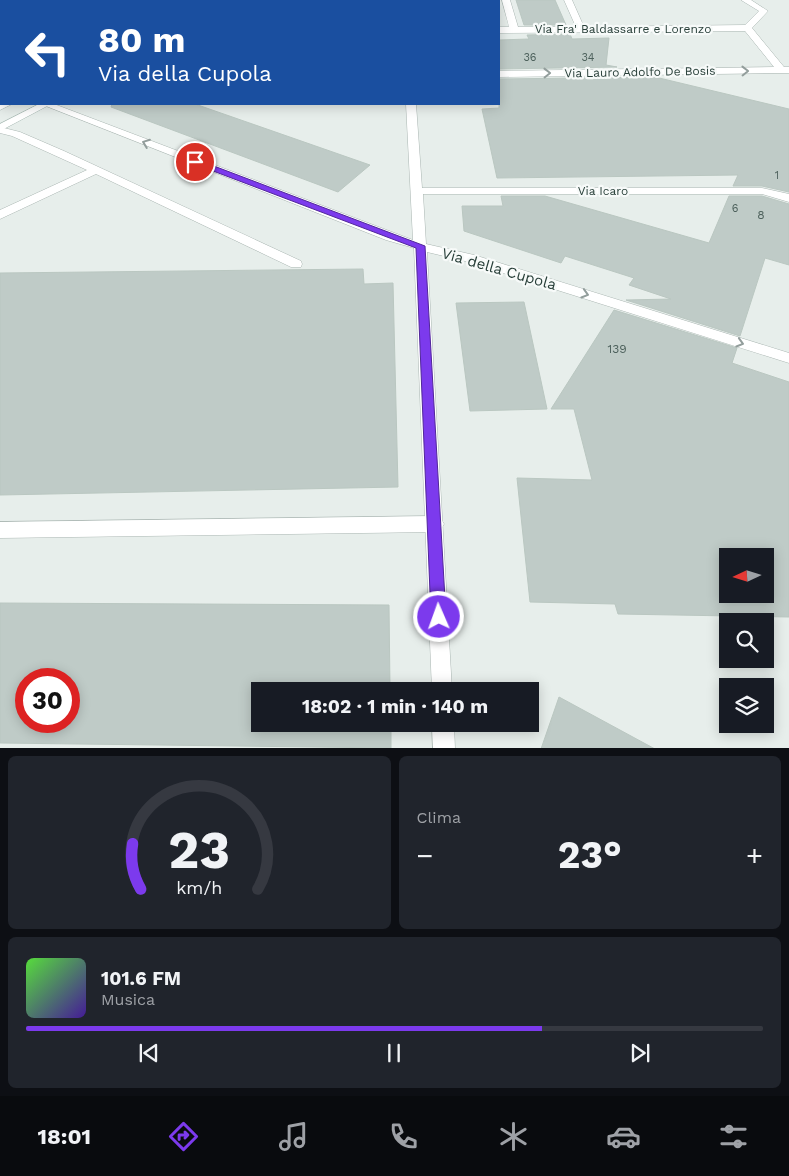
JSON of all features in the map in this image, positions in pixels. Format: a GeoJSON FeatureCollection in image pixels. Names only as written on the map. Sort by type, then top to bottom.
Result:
{"type":"FeatureCollection","features":[{"type":"Feature","properties":{"kind":"street"},"geometry":{"type":"LineString","coordinates":[[506,0],[514,30]]}},
{"type":"Feature","properties":{"kind":"street"},"geometry":{"type":"LineString","coordinates":[[568,0],[581,29]]}},
{"type":"Feature","properties":{"kind":"street"},"geometry":{"type":"LineString","coordinates":[[745,0],[764,11],[747,28]]}},
{"type":"Feature","properties":{"kind":"street","name":"Via Fra' Baldassarre e Lorenzo"},"geometry":{"type":"LineString","coordinates":[[500,30],[747,28]]}},
{"type":"Feature","properties":{"kind":"street","name":"Via Lauro Adolfo De Bosis"},"geometry":{"type":"LineString","coordinates":[[747,28],[785,70]]}},
{"type":"Feature","properties":{"kind":"street","name":"Via Lauro Adolfo De Bosis"},"geometry":{"type":"LineString","coordinates":[[500,74],[785,70]]}},
{"type":"Feature","properties":{"kind":"street"},"geometry":{"type":"LineString","coordinates":[[0,129],[44,105]]}},
{"type":"Feature","properties":{"kind":"street","name":"Via della Cupola"},"geometry":{"type":"LineString","coordinates":[[49,105],[390,237],[479,261],[789,358]]}},
{"type":"Feature","properties":{"kind":"street"},"geometry":{"type":"LineString","coordinates":[[411,105],[435,524],[442,682]]}},
{"type":"Feature","properties":{"kind":"street"},"geometry":{"type":"LineString","coordinates":[[0,129],[16,134],[96,170],[296,264]]}},
{"type":"Feature","properties":{"kind":"street"},"geometry":{"type":"LineString","coordinates":[[0,215],[96,170]]}},
{"type":"Feature","properties":{"kind":"street","name":"Via Icaro"},"geometry":{"type":"LineString","coordinates":[[417,191],[762,191],[789,198]]}},
{"type":"Feature","properties":{"kind":"street"},"geometry":{"type":"LineString","coordinates":[[0,530],[435,524]]}},
{"type":"Feature","properties":{"kind":"street"},"geometry":{"type":"LineString","coordinates":[[443,732],[444,748]]}},
{"type":"Feature","properties":{"kind":"building"},"geometry":{"type":"Polygon","coordinates":[[[516,0],[555,0],[566,25],[524,25],[516,0]]]}},
{"type":"Feature","properties":{"kind":"building"},"geometry":{"type":"Polygon","coordinates":[[[570,34],[572,39],[609,38],[606,65],[617,67],[500,69],[500,40],[529,39],[527,35],[570,34]]]}},
{"type":"Feature","properties":{"kind":"building"},"geometry":{"type":"Polygon","coordinates":[[[655,77],[789,109],[789,192],[762,186],[733,186],[738,175],[497,178],[482,109],[499,108],[500,79],[655,77]]]}},
{"type":"Feature","properties":{"kind":"building"},"geometry":{"type":"Polygon","coordinates":[[[112,105],[198,105],[370,165],[338,192],[111,107],[112,105]]]}},
{"type":"Feature","properties":{"kind":"building"},"geometry":{"type":"Polygon","coordinates":[[[501,196],[545,196],[709,243],[729,196],[762,196],[789,204],[789,265],[765,258],[740,336],[626,300],[671,299],[629,285],[634,278],[565,256],[561,263],[464,231],[462,206],[503,206],[501,196]]]}},
{"type":"Feature","properties":{"kind":"building"},"geometry":{"type":"Polygon","coordinates":[[[363,269],[364,284],[393,283],[398,487],[0,495],[0,273],[363,269]]]}},
{"type":"Feature","properties":{"kind":"building"},"geometry":{"type":"Polygon","coordinates":[[[524,302],[547,409],[470,411],[456,303],[524,302]]]}},
{"type":"Feature","properties":{"kind":"building"},"geometry":{"type":"Polygon","coordinates":[[[614,310],[737,348],[732,363],[789,382],[789,617],[774,617],[774,613],[719,613],[719,616],[618,614],[615,604],[530,602],[517,478],[592,480],[574,409],[551,409],[614,310]]]}},
{"type":"Feature","properties":{"kind":"building"},"geometry":{"type":"Polygon","coordinates":[[[0,603],[389,605],[390,682],[251,682],[251,732],[391,732],[391,748],[0,743],[0,603]]]}},
{"type":"Feature","properties":{"kind":"building"},"geometry":{"type":"Polygon","coordinates":[[[559,697],[653,748],[541,748],[559,697]]]}},
{"type":"Feature","properties":{"kind":"route"},"geometry":{"type":"LineString","coordinates":[[195,162],[390,237],[420,246],[439,617]]}}]}
